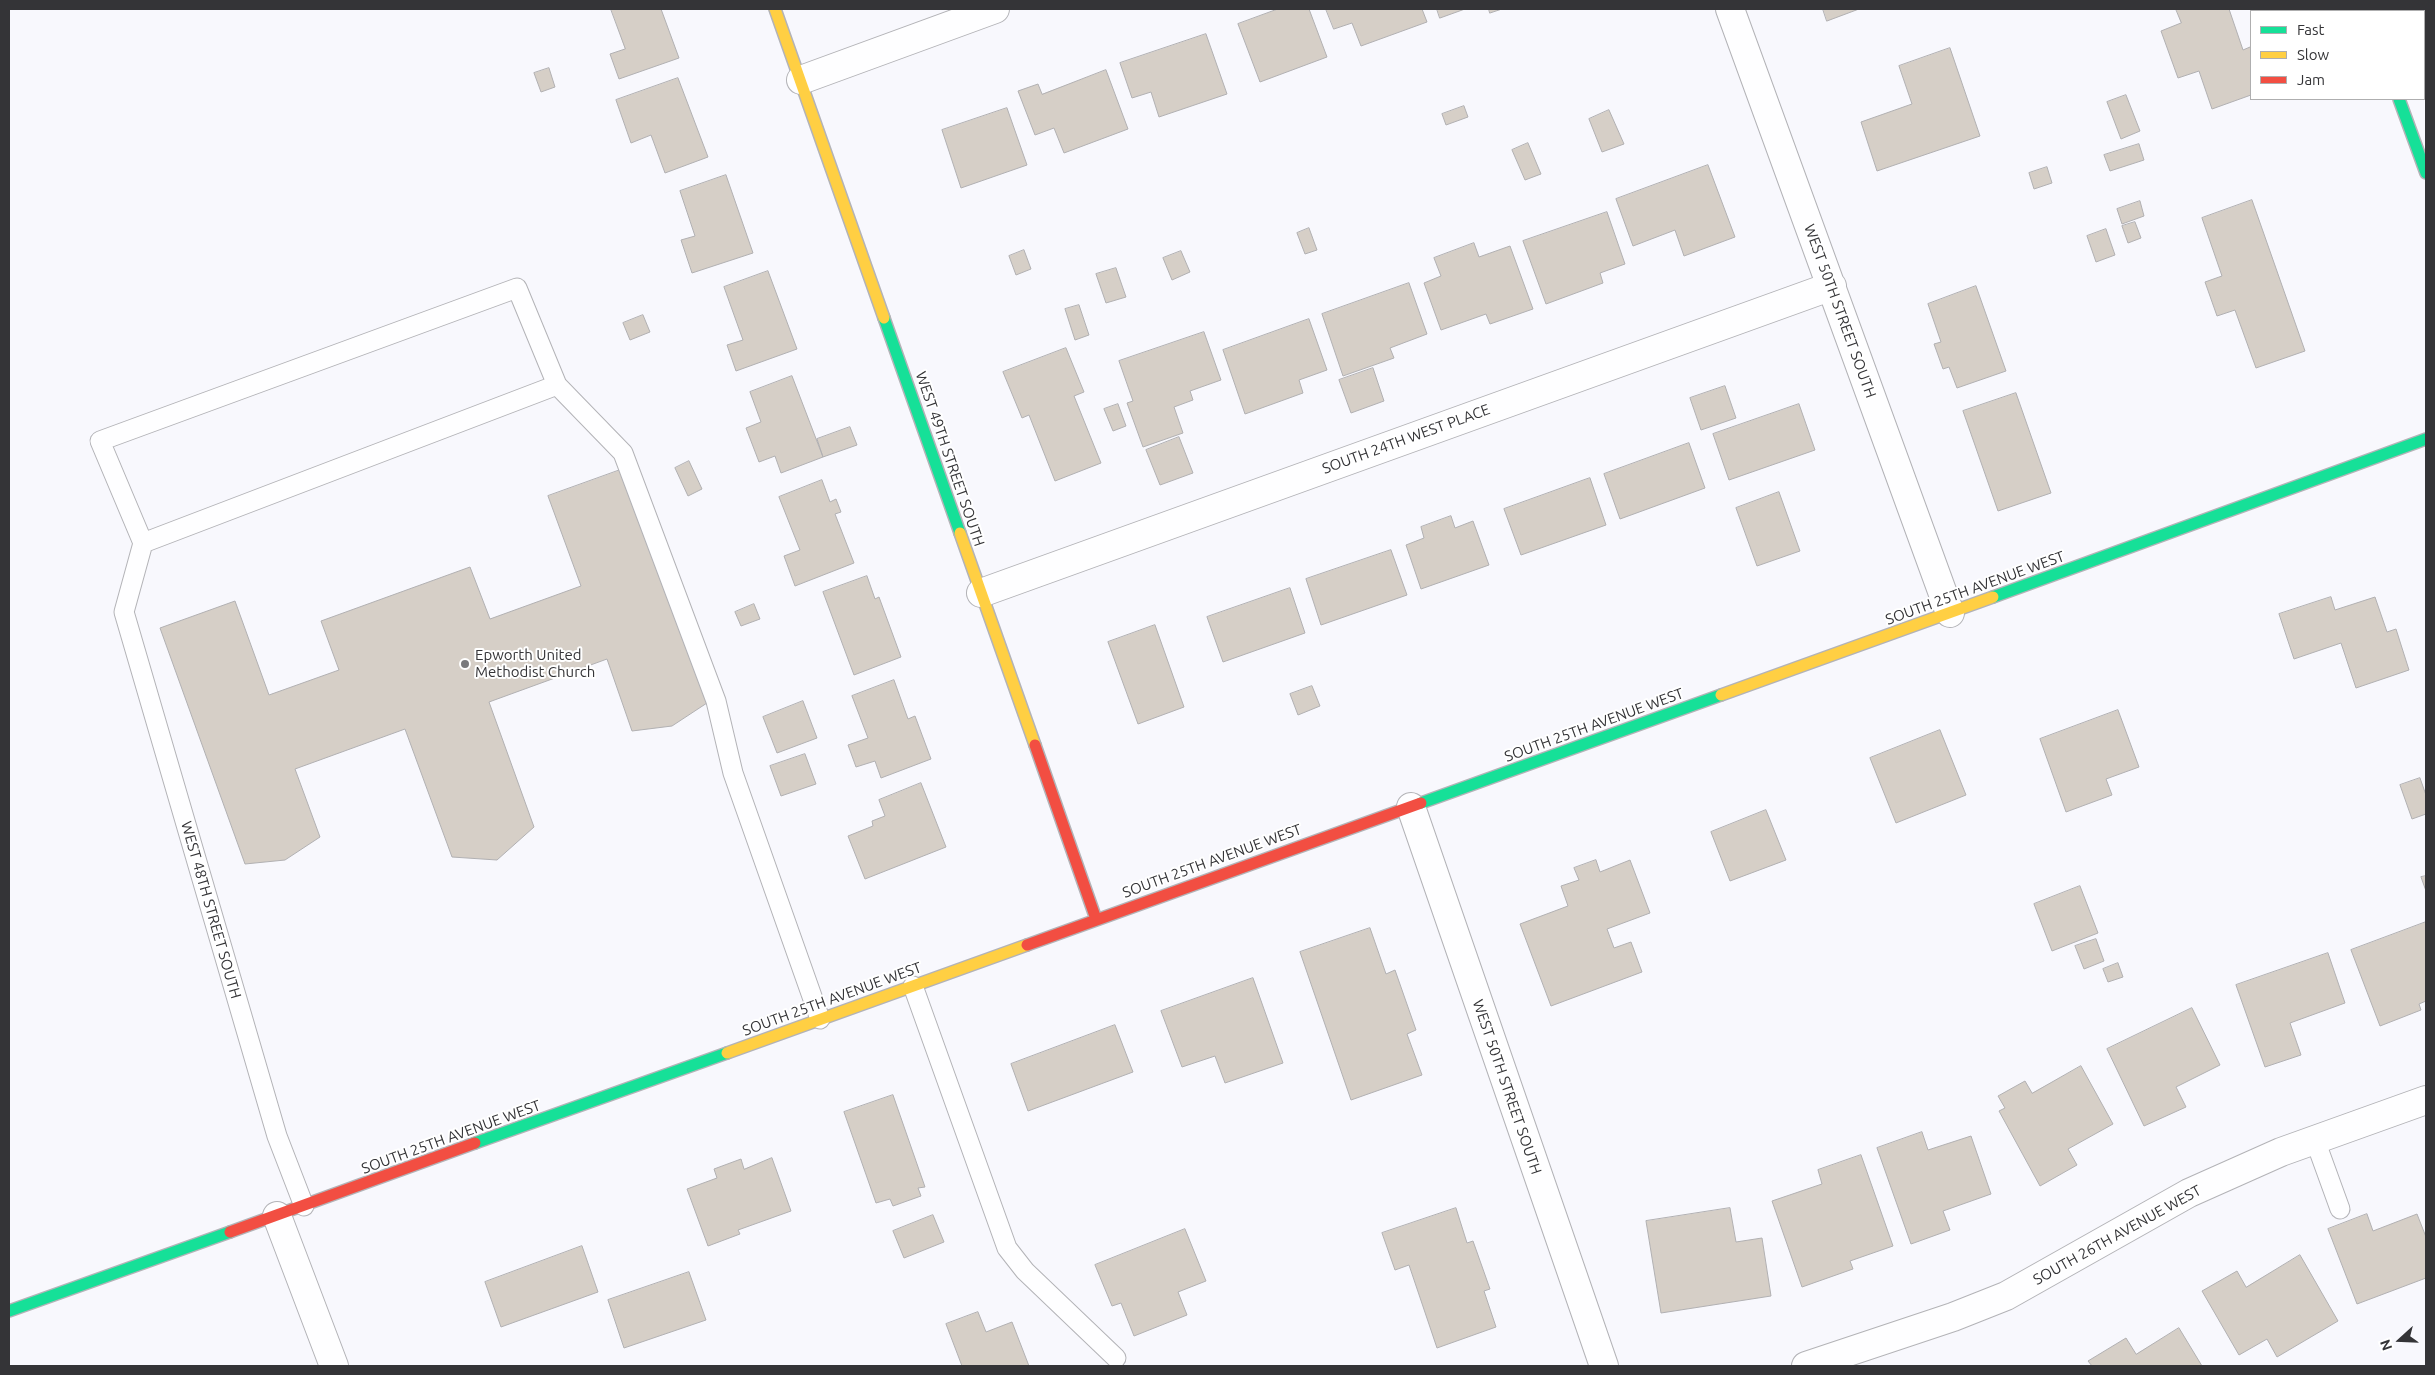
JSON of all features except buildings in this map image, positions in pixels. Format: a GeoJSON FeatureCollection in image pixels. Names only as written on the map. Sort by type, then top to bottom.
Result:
{"type":"FeatureCollection","features":[{"type":"Feature","properties":{"kind":"street","name":"WEST 49TH STREET SOUTH"},"geometry":{"type":"LineString","coordinates":[[775,9],[1096,919]]}},
{"type":"Feature","properties":{"kind":"street"},"geometry":{"type":"LineString","coordinates":[[801,80],[995,9]]}},
{"type":"Feature","properties":{"kind":"street","name":"WEST 50TH STREET SOUTH"},"geometry":{"type":"LineString","coordinates":[[1730,9],[1950,613]]}},
{"type":"Feature","properties":{"kind":"street"},"geometry":{"type":"LineString","coordinates":[[2399,100],[2426,173]]}},
{"type":"Feature","properties":{"kind":"street","name":"SOUTH 24TH WEST PLACE"},"geometry":{"type":"LineString","coordinates":[[980,593],[1832,286]]}},
{"type":"Feature","properties":{"kind":"street","name":"SOUTH 25TH AVENUE WEST"},"geometry":{"type":"LineString","coordinates":[[9,1311],[1950,613],[2426,439]]}},
{"type":"Feature","properties":{"kind":"street","name":"WEST 50TH STREET SOUTH"},"geometry":{"type":"LineString","coordinates":[[1411,807],[1604,1366]]}},
{"type":"Feature","properties":{"kind":"street","name":"SOUTH 26TH AVENUE WEST"},"geometry":{"type":"LineString","coordinates":[[1806,1366],[1954,1316],[2006,1296],[2189,1192],[2315,1140],[2424,1106]]}},
{"type":"Feature","properties":{"kind":"street"},"geometry":{"type":"LineString","coordinates":[[277,1216],[334,1366]]}},
{"type":"Feature","properties":{"kind":"lane"},"geometry":{"type":"LineString","coordinates":[[557,385],[143,543],[100,441],[517,288],[557,385],[623,452],[716,701],[733,773],[820,1020]]}},
{"type":"Feature","properties":{"kind":"lane","name":"WEST 48TH STREET SOUTH"},"geometry":{"type":"LineString","coordinates":[[143,543],[124,612],[277,1136],[304,1206]]}},
{"type":"Feature","properties":{"kind":"lane"},"geometry":{"type":"LineString","coordinates":[[913,986],[1007,1248],[1025,1271],[1116,1358]]}},
{"type":"Feature","properties":{"kind":"lane"},"geometry":{"type":"LineString","coordinates":[[2315,1140],[2340,1209]]}},
{"type":"Feature","properties":{"kind":"traffic: fast"},"geometry":{"type":"LineString","coordinates":[[2399,100],[2426,173]]}},
{"type":"Feature","properties":{"kind":"traffic: fast"},"geometry":{"type":"LineString","coordinates":[[884,318],[960,533]]}},
{"type":"Feature","properties":{"kind":"traffic: fast"},"geometry":{"type":"LineString","coordinates":[[1993,597],[2426,439]]}},
{"type":"Feature","properties":{"kind":"traffic: fast"},"geometry":{"type":"LineString","coordinates":[[1421,803],[1721,695]]}},
{"type":"Feature","properties":{"kind":"traffic: fast"},"geometry":{"type":"LineString","coordinates":[[475,1143],[727,1053]]}},
{"type":"Feature","properties":{"kind":"traffic: fast"},"geometry":{"type":"LineString","coordinates":[[9,1311],[230,1232]]}},
{"type":"Feature","properties":{"kind":"traffic: slow"},"geometry":{"type":"LineString","coordinates":[[775,9],[884,318]]}},
{"type":"Feature","properties":{"kind":"traffic: slow"},"geometry":{"type":"LineString","coordinates":[[960,533],[1035,745]]}},
{"type":"Feature","properties":{"kind":"traffic: slow"},"geometry":{"type":"LineString","coordinates":[[1721,695],[1993,597]]}},
{"type":"Feature","properties":{"kind":"traffic: slow"},"geometry":{"type":"LineString","coordinates":[[727,1053],[1027,945]]}},
{"type":"Feature","properties":{"kind":"traffic: jam"},"geometry":{"type":"LineString","coordinates":[[1035,745],[1096,919]]}},
{"type":"Feature","properties":{"kind":"traffic: jam"},"geometry":{"type":"LineString","coordinates":[[1027,945],[1421,803]]}},
{"type":"Feature","properties":{"kind":"traffic: jam"},"geometry":{"type":"LineString","coordinates":[[230,1232],[475,1143]]}},
{"type":"Feature","properties":{"kind":"place","name":"Epworth United Methodist Church"},"geometry":{"type":"Point","coordinates":[465,664]}}]}
